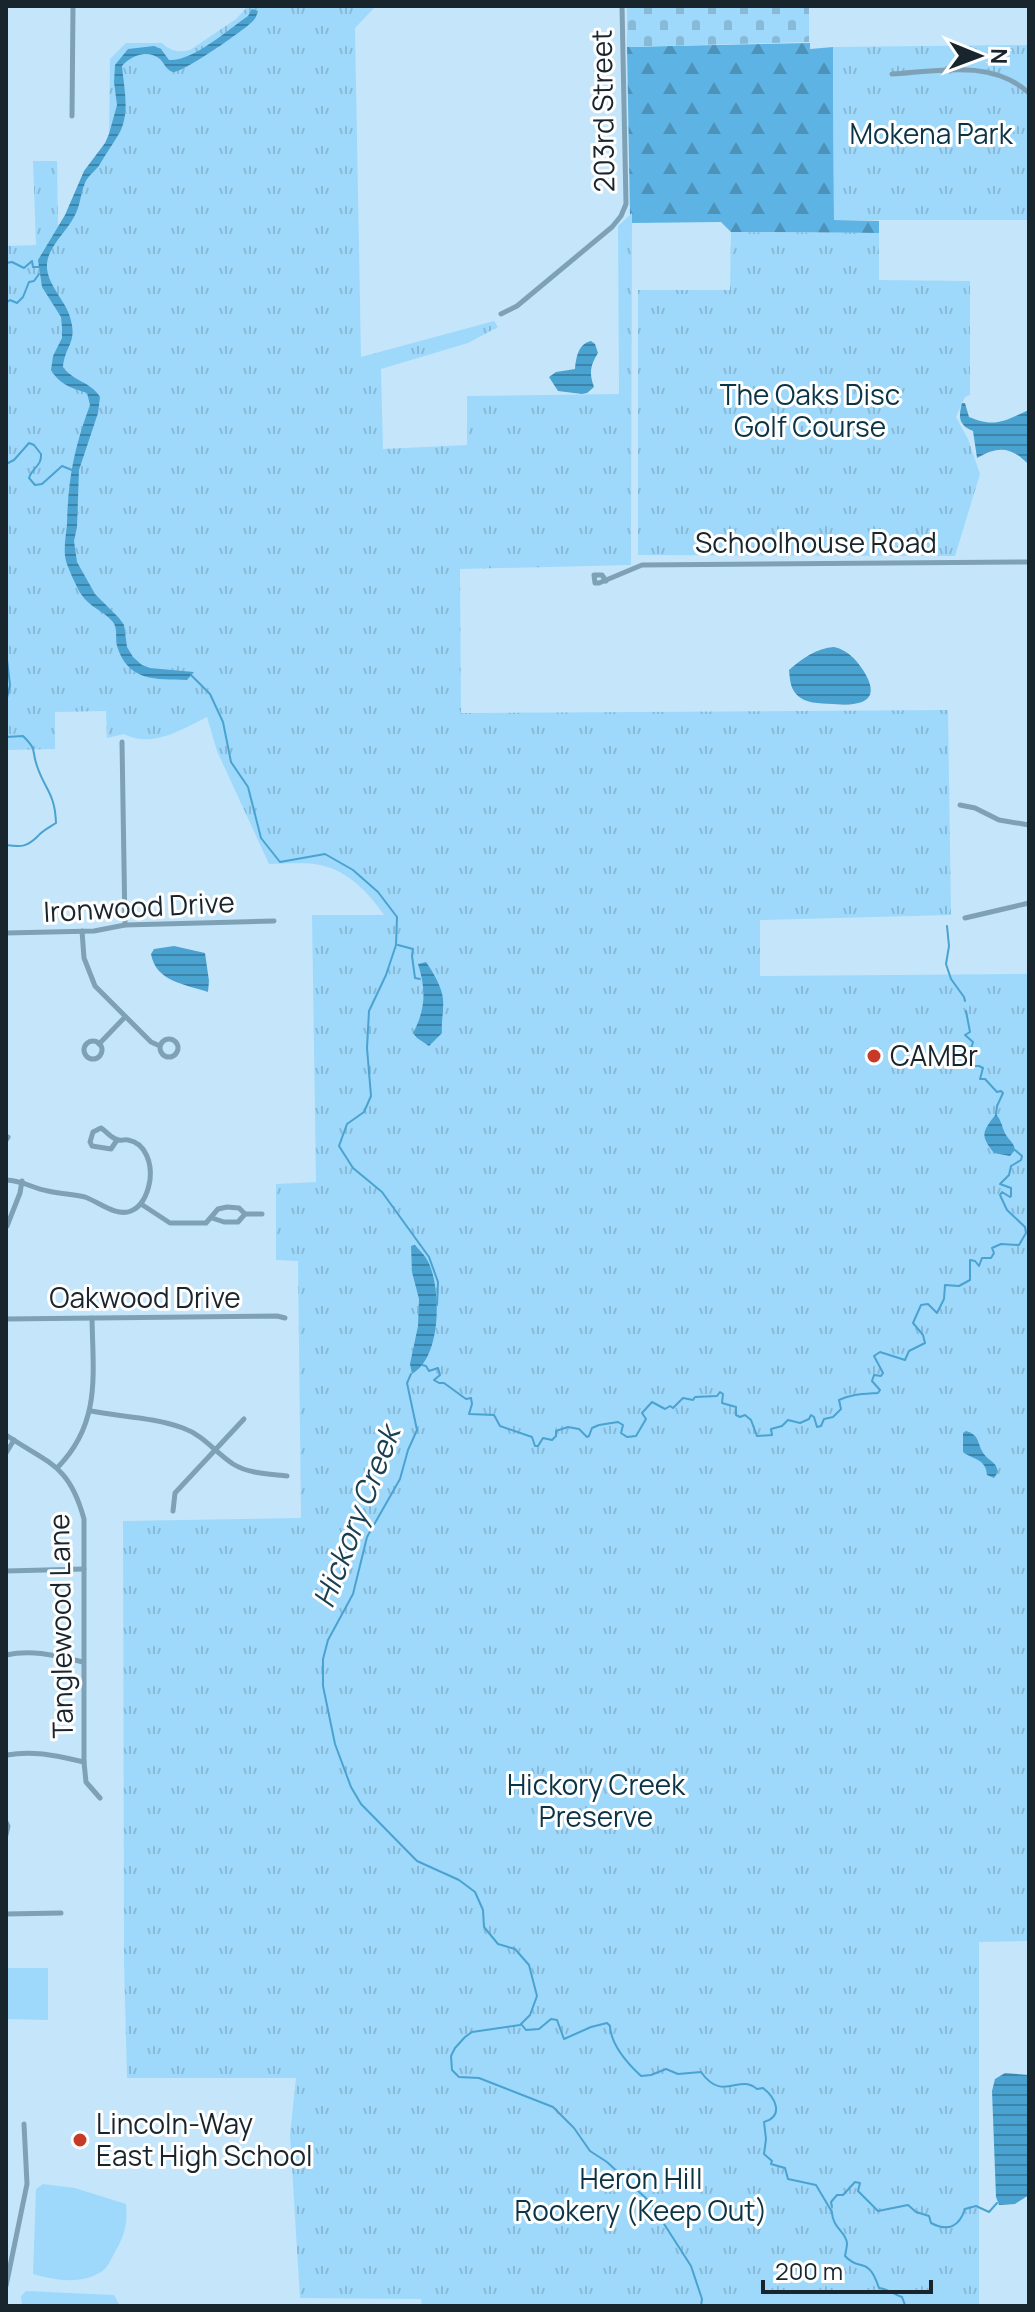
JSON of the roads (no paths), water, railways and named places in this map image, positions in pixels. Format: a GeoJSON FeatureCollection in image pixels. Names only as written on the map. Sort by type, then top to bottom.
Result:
{"type":"FeatureCollection","features":[{"type":"Feature","properties":{"kind":"street"},"geometry":{"type":"LineString","coordinates":[[72,116],[73,6]]}},
{"type":"Feature","properties":{"kind":"street","name":"203rd Street"},"geometry":{"type":"LineString","coordinates":[[501,314],[517,306],[612,227],[626,204],[622,6]]}},
{"type":"Feature","properties":{"kind":"street"},"geometry":{"type":"LineString","coordinates":[[892,74],[978,70],[1011,79],[1029,93]]}},
{"type":"Feature","properties":{"kind":"street","name":"Schoolhouse Road"},"geometry":{"type":"LineString","coordinates":[[606,581],[642,565],[1029,562]]}},
{"type":"Feature","properties":{"kind":"street"},"geometry":{"type":"LineString","coordinates":[[122,742],[125,925]]}},
{"type":"Feature","properties":{"kind":"street"},"geometry":{"type":"LineString","coordinates":[[960,805],[975,808],[999,820],[1029,825]]}},
{"type":"Feature","properties":{"kind":"street"},"geometry":{"type":"LineString","coordinates":[[965,918],[1029,903]]}},
{"type":"Feature","properties":{"kind":"street","name":"Ironwood Drive"},"geometry":{"type":"LineString","coordinates":[[6,933],[82,931],[125,925],[274,921]]}},
{"type":"Feature","properties":{"kind":"street"},"geometry":{"type":"LineString","coordinates":[[82,931],[84,958],[90,976],[103,996],[151,1042],[160,1046]]}},
{"type":"Feature","properties":{"kind":"street"},"geometry":{"type":"LineString","coordinates":[[99,1044],[125,1017]]}},
{"type":"Feature","properties":{"kind":"street"},"geometry":{"type":"LineString","coordinates":[[6,1180],[22,1181],[48,1191],[90,1199],[115,1211],[129,1212],[141,1204],[150,1169],[140,1145],[129,1140],[117,1140],[101,1128],[93,1132],[90,1142],[92,1146],[111,1149],[117,1140]]}},
{"type":"Feature","properties":{"kind":"street"},"geometry":{"type":"LineString","coordinates":[[7,1226],[22,1181]]}},
{"type":"Feature","properties":{"kind":"street"},"geometry":{"type":"LineString","coordinates":[[141,1204],[170,1223],[206,1223],[218,1209],[227,1207],[239,1208],[245,1214],[262,1214]]}},
{"type":"Feature","properties":{"kind":"street"},"geometry":{"type":"LineString","coordinates":[[212,1218],[238,1222],[245,1214]]}},
{"type":"Feature","properties":{"kind":"street"},"geometry":{"type":"LineString","coordinates":[[58,1467],[80,1440],[91,1411],[92,1318]]}},
{"type":"Feature","properties":{"kind":"street","name":"Oakwood Drive"},"geometry":{"type":"LineString","coordinates":[[6,1319],[285,1318]]}},
{"type":"Feature","properties":{"kind":"street"},"geometry":{"type":"LineString","coordinates":[[91,1411],[157,1420],[181,1427],[194,1432],[234,1465],[256,1473],[287,1476]]}},
{"type":"Feature","properties":{"kind":"street"},"geometry":{"type":"LineString","coordinates":[[173,1511],[175,1493],[244,1419]]}},
{"type":"Feature","properties":{"kind":"street","name":"Tanglewood Lane"},"geometry":{"type":"LineString","coordinates":[[6,1435],[58,1467],[79,1501],[84,1519],[84,1762],[86,1782],[100,1798]]}},
{"type":"Feature","properties":{"kind":"street"},"geometry":{"type":"LineString","coordinates":[[6,1453],[14,1440]]}},
{"type":"Feature","properties":{"kind":"street"},"geometry":{"type":"LineString","coordinates":[[6,1571],[84,1569]]}},
{"type":"Feature","properties":{"kind":"street"},"geometry":{"type":"LineString","coordinates":[[6,1655],[22,1651],[83,1662]]}},
{"type":"Feature","properties":{"kind":"street"},"geometry":{"type":"LineString","coordinates":[[7,1755],[43,1753],[84,1762]]}},
{"type":"Feature","properties":{"kind":"street"},"geometry":{"type":"LineString","coordinates":[[6,1822],[6,1835]]}},
{"type":"Feature","properties":{"kind":"street"},"geometry":{"type":"LineString","coordinates":[[6,1914],[61,1913]]}},
{"type":"Feature","properties":{"kind":"street"},"geometry":{"type":"LineString","coordinates":[[6,2286],[27,2184],[24,2124]]}},
{"type":"Feature","properties":{"kind":"waterway"},"geometry":{"type":"LineString","coordinates":[[6,263],[12,262],[24,268],[32,261],[33,267],[39,267]]}},
{"type":"Feature","properties":{"kind":"waterway"},"geometry":{"type":"LineString","coordinates":[[6,303],[10,300],[17,303],[29,282],[39,274]]}},
{"type":"Feature","properties":{"kind":"waterway"},"geometry":{"type":"LineString","coordinates":[[6,464],[14,460],[29,443],[41,454],[29,478],[35,485],[42,484],[62,466],[72,470]]}},
{"type":"Feature","properties":{"kind":"waterway"},"geometry":{"type":"LineString","coordinates":[[6,651],[10,685],[6,702]]}},
{"type":"Feature","properties":{"kind":"waterway","name":"Hickory Creek"},"geometry":{"type":"LineString","coordinates":[[191,675],[210,694],[223,722],[231,762],[248,787],[261,838],[280,862],[325,854],[353,870],[378,892],[397,917],[396,945],[369,1011],[367,1048],[371,1096],[364,1112],[347,1124],[339,1146],[353,1168],[382,1192],[429,1257],[438,1282],[437,1305]]}},
{"type":"Feature","properties":{"kind":"waterway"},"geometry":{"type":"LineString","coordinates":[[6,737],[23,736],[32,748],[52,798],[56,823],[27,844],[6,845]]}},
{"type":"Feature","properties":{"kind":"waterway"},"geometry":{"type":"LineString","coordinates":[[947,926],[949,946],[946,964],[951,979],[965,1001]]}},
{"type":"Feature","properties":{"kind":"waterway"},"geometry":{"type":"LineString","coordinates":[[398,945],[413,949],[415,978],[420,979]]}},
{"type":"Feature","properties":{"kind":"waterway"},"geometry":{"type":"LineString","coordinates":[[966,1011],[970,1032],[965,1035],[973,1042],[970,1054],[972,1063],[983,1068],[980,1079],[985,1079],[997,1092],[1003,1093],[996,1114]]}},
{"type":"Feature","properties":{"kind":"waterway"},"geometry":{"type":"LineString","coordinates":[[422,1365],[429,1371],[438,1368],[440,1375],[434,1380],[444,1383],[466,1399],[471,1398],[469,1414],[494,1415],[500,1426],[532,1437],[535,1446],[543,1438],[552,1440],[556,1431],[568,1427],[579,1429],[587,1437],[592,1428],[618,1422],[623,1425],[621,1433],[627,1437],[636,1436],[646,1419],[642,1413],[652,1402],[665,1409],[673,1408],[683,1398],[693,1400],[695,1397],[717,1396],[720,1392],[723,1394],[722,1403],[736,1407],[736,1415],[745,1415],[751,1420],[757,1436],[772,1435],[771,1429],[782,1426],[788,1420],[800,1423],[811,1415],[817,1427],[821,1426],[824,1419],[833,1417],[841,1409],[839,1400],[853,1395],[878,1393],[880,1390],[872,1381],[874,1375],[881,1376],[883,1373],[874,1356],[880,1352],[905,1360],[909,1351],[925,1343],[923,1335],[913,1323],[921,1305],[928,1304],[937,1313],[944,1299],[945,1285],[959,1286],[970,1280],[970,1260],[979,1266],[982,1258],[991,1258],[994,1253],[992,1248],[1001,1244],[1019,1245],[1026,1233],[1025,1227],[1007,1210],[1000,1195],[1002,1192],[1011,1196],[1011,1188],[1000,1184],[1009,1175],[1011,1166],[1021,1160],[1022,1156],[1015,1150]]}},
{"type":"Feature","properties":{"kind":"waterway","name":"Hickory Creek"},"geometry":{"type":"LineString","coordinates":[[411,1374],[407,1383],[417,1430],[400,1479],[367,1537],[353,1594],[328,1640],[323,1659],[323,1686],[335,1744],[351,1787],[361,1804],[417,1861],[459,1880],[475,1892],[483,1910],[484,1927],[498,1944],[515,1949],[529,1965],[537,1996],[530,2015],[520,2025],[472,2032],[455,2048],[451,2056],[452,2070],[459,2077],[479,2078],[553,2107],[574,2128],[590,2151],[607,2162],[650,2202],[691,2266],[702,2299],[701,2306]]}},
{"type":"Feature","properties":{"kind":"waterway"},"geometry":{"type":"LineString","coordinates":[[522,2025],[526,2030],[539,2029],[551,2019],[557,2020],[564,2039],[607,2023],[621,2053],[641,2076],[666,2069],[678,2074],[701,2072],[716,2085],[744,2084],[763,2088],[776,2106],[774,2116],[764,2122],[764,2154],[772,2161],[771,2164],[785,2168],[788,2179],[816,2185],[832,2212]]}},
{"type":"Feature","properties":{"kind":"waterway"},"geometry":{"type":"LineString","coordinates":[[832,2207],[831,2202],[837,2195],[843,2195],[855,2182],[860,2183],[858,2191],[878,2211],[908,2205],[916,2212],[929,2216],[931,2223],[943,2227],[956,2224],[965,2209],[976,2206],[989,2212],[997,2203]]}},
{"type":"Feature","properties":{"kind":"waterway"},"geometry":{"type":"LineString","coordinates":[[832,2213],[846,2239],[845,2256],[869,2269],[879,2288],[902,2297],[905,2305],[911,2306]]}},
{"type":"Feature","properties":{"kind":"place","name":"CAMBr"},"geometry":{"type":"Point","coordinates":[874,1056]}},
{"type":"Feature","properties":{"kind":"place","name":"Lincoln-Way East High School"},"geometry":{"type":"Point","coordinates":[80,2140]}},
{"type":"Feature","properties":{"kind":"park label","name":"Mokena Park"},"geometry":{"type":"Point","coordinates":[931,134]}},
{"type":"Feature","properties":{"kind":"park label","name":"The Oaks Disc Golf Course"},"geometry":{"type":"Point","coordinates":[810,411]}},
{"type":"Feature","properties":{"kind":"park label","name":"Hickory Creek Preserve"},"geometry":{"type":"Point","coordinates":[596,1801]}},
{"type":"Feature","properties":{"kind":"park label","name":"Heron Hill Rookery (Keep Out)"},"geometry":{"type":"Point","coordinates":[641,2195]}}]}
